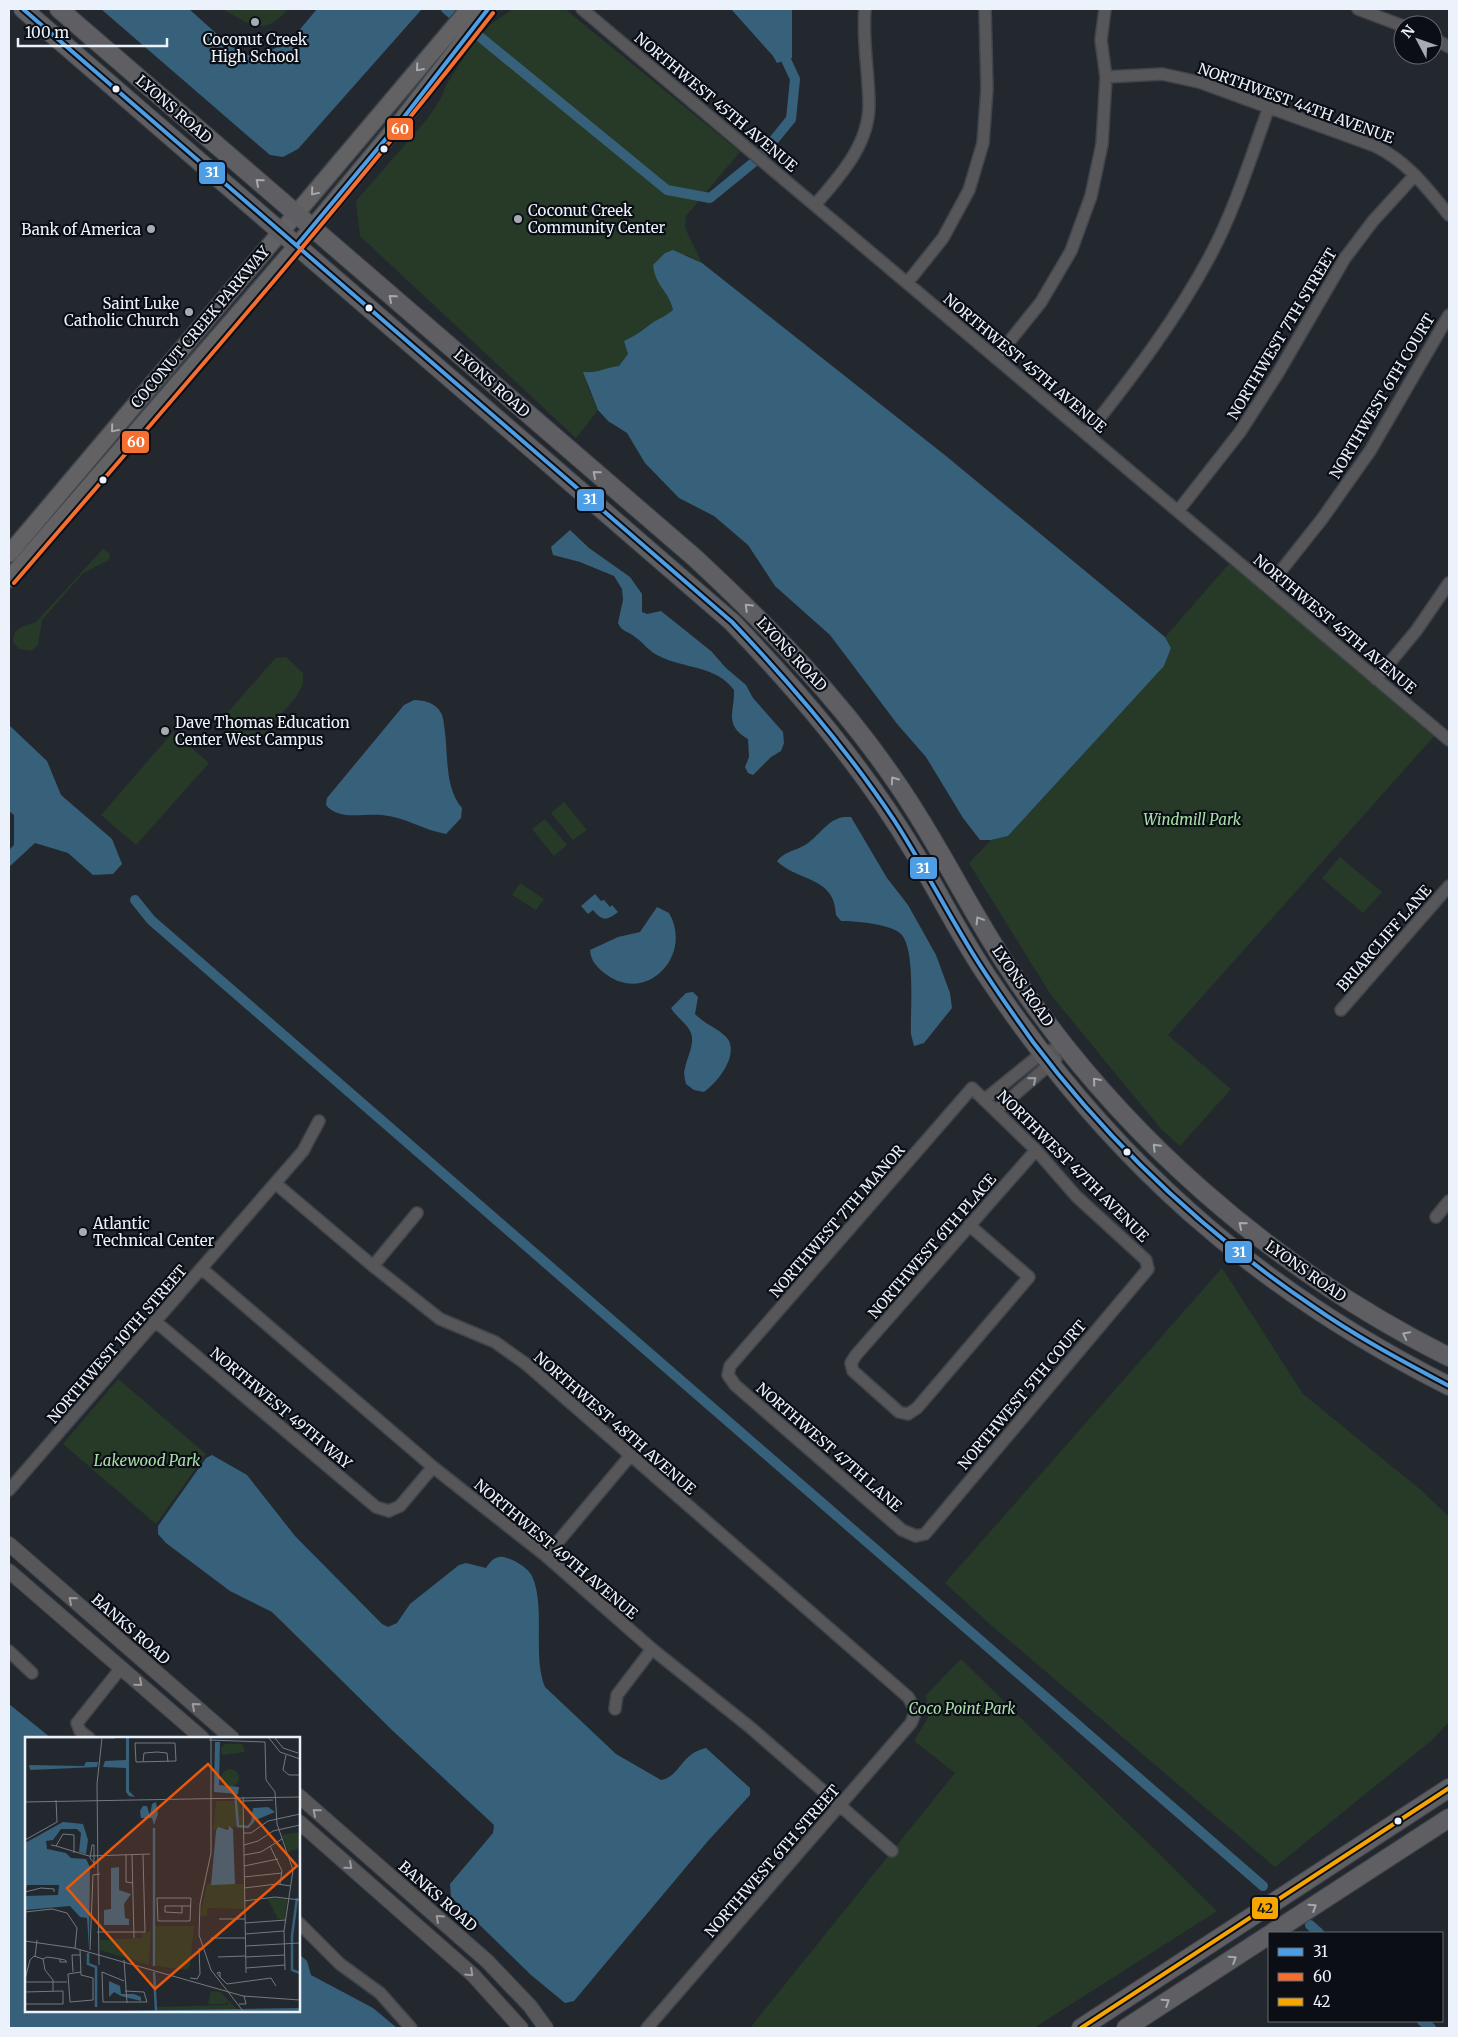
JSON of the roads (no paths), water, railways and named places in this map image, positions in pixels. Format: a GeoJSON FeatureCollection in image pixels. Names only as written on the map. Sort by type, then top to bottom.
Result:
{"type":"FeatureCollection","features":[{"type":"Feature","properties":{"kind":"main road","name":"LYONS ROAD"},"geometry":{"type":"LineString","coordinates":[[23,9],[732,622],[775,667],[834,736],[874,790],[914,851],[987,976],[1046,1059],[1103,1128],[1151,1178],[1196,1219],[1264,1274],[1343,1328],[1390,1356],[1449,1386]]}},
{"type":"Feature","properties":{"kind":"main road","name":"LYONS ROAD"},"geometry":{"type":"LineString","coordinates":[[59,9],[695,558],[750,609],[799,659],[853,723],[896,781],[1010,970],[1066,1046],[1125,1116],[1172,1163],[1258,1238],[1331,1290],[1399,1332],[1449,1357]]}},
{"type":"Feature","properties":{"kind":"main road","name":"COCONUT CREEK PARKWAY"},"geometry":{"type":"LineString","coordinates":[[9,554],[295,214],[481,10]]}},
{"type":"Feature","properties":{"kind":"main road","name":"COCONUT CREEK PARKWAY"},"geometry":{"type":"LineString","coordinates":[[9,579],[312,228],[404,117],[457,36]]}},
{"type":"Feature","properties":{"kind":"main road"},"geometry":{"type":"LineString","coordinates":[[1343,1328],[1362,1354],[1449,1397]]}},
{"type":"Feature","properties":{"kind":"main road"},"geometry":{"type":"LineString","coordinates":[[1081,2028],[1449,1788]]}},
{"type":"Feature","properties":{"kind":"main road"},"geometry":{"type":"LineString","coordinates":[[1275,1932],[1449,1818]]}},
{"type":"Feature","properties":{"kind":"main road"},"geometry":{"type":"LineString","coordinates":[[1126,2028],[1267,1937],[1246,1921]]}},
{"type":"Feature","properties":{"kind":"street","name":"NORTHWEST 45TH AVENUE"},"geometry":{"type":"LineString","coordinates":[[582,9],[1449,740]]}},
{"type":"Feature","properties":{"kind":"street"},"geometry":{"type":"LineString","coordinates":[[815,205],[845,170],[861,140],[869,108],[865,9]]}},
{"type":"Feature","properties":{"kind":"street"},"geometry":{"type":"LineString","coordinates":[[907,283],[943,238],[969,190],[983,143],[987,89],[985,9]]}},
{"type":"Feature","properties":{"kind":"street"},"geometry":{"type":"LineString","coordinates":[[996,358],[1042,302],[1071,251],[1091,196],[1102,144],[1106,77],[1102,40],[1105,9]]}},
{"type":"Feature","properties":{"kind":"street"},"geometry":{"type":"LineString","coordinates":[[1358,9],[1393,22]]}},
{"type":"Feature","properties":{"kind":"street","name":"NORTHWEST 44TH AVENUE"},"geometry":{"type":"LineString","coordinates":[[1106,77],[1162,74],[1199,82],[1375,146],[1395,156],[1415,175],[1449,215]]}},
{"type":"Feature","properties":{"kind":"street"},"geometry":{"type":"LineString","coordinates":[[1087,434],[1142,365],[1176,314],[1211,255],[1243,180],[1269,107]]}},
{"type":"Feature","properties":{"kind":"street","name":"NORTHWEST 7TH STREET"},"geometry":{"type":"LineString","coordinates":[[1178,511],[1240,432],[1278,373],[1345,258],[1373,221],[1415,175]]}},
{"type":"Feature","properties":{"kind":"street","name":"NORTHWEST 6TH COURT"},"geometry":{"type":"LineString","coordinates":[[1268,587],[1322,519],[1370,450],[1449,315]]}},
{"type":"Feature","properties":{"kind":"street"},"geometry":{"type":"LineString","coordinates":[[1376,679],[1416,631],[1449,583]]}},
{"type":"Feature","properties":{"kind":"street","name":"BRIARCLIFF LANE"},"geometry":{"type":"LineString","coordinates":[[1341,1010],[1449,886]]}},
{"type":"Feature","properties":{"kind":"street"},"geometry":{"type":"LineString","coordinates":[[984,1100],[1066,1046]]}},
{"type":"Feature","properties":{"kind":"street"},"geometry":{"type":"LineString","coordinates":[[997,1110],[1046,1059]]}},
{"type":"Feature","properties":{"kind":"street","name":"NORTHWEST 47TH AVENUE"},"geometry":{"type":"LineString","coordinates":[[972,1088],[997,1110],[1036,1150],[1076,1196],[1146,1260],[1148,1269]]}},
{"type":"Feature","properties":{"kind":"street","name":"NORTHWEST 7TH MANOR"},"geometry":{"type":"LineString","coordinates":[[728,1375],[730,1366],[972,1088]]}},
{"type":"Feature","properties":{"kind":"street","name":"NORTHWEST 10TH STREET"},"geometry":{"type":"LineString","coordinates":[[9,1490],[304,1151],[319,1121]]}},
{"type":"Feature","properties":{"kind":"street","name":"NORTHWEST 6TH PLACE"},"geometry":{"type":"LineString","coordinates":[[969,1225],[1029,1277],[917,1408],[908,1414],[899,1412],[853,1371],[851,1363],[856,1355],[969,1225],[1036,1150]]}},
{"type":"Feature","properties":{"kind":"street","name":"NORTHWEST 48TH AVENUE"},"geometry":{"type":"LineString","coordinates":[[275,1183],[373,1266],[440,1319],[495,1342],[526,1364],[908,1697],[916,1711]]}},
{"type":"Feature","properties":{"kind":"street"},"geometry":{"type":"LineString","coordinates":[[1436,1217],[1449,1201]]}},
{"type":"Feature","properties":{"kind":"street"},"geometry":{"type":"LineString","coordinates":[[373,1266],[418,1213]]}},
{"type":"Feature","properties":{"kind":"street","name":"NORTHWEST 49TH AVENUE"},"geometry":{"type":"LineString","coordinates":[[202,1269],[433,1466],[546,1556],[652,1649],[751,1728],[892,1851]]}},
{"type":"Feature","properties":{"kind":"street","name":"NORTHWEST 5TH COURT"},"geometry":{"type":"LineString","coordinates":[[916,1536],[925,1534],[1148,1269]]}},
{"type":"Feature","properties":{"kind":"street","name":"NORTHWEST 49TH WAY"},"geometry":{"type":"LineString","coordinates":[[156,1322],[376,1507],[389,1511],[400,1506],[433,1466]]}},
{"type":"Feature","properties":{"kind":"street","name":"NORTHWEST 47TH LANE"},"geometry":{"type":"LineString","coordinates":[[728,1375],[734,1385],[902,1530],[916,1536]]}},
{"type":"Feature","properties":{"kind":"street"},"geometry":{"type":"LineString","coordinates":[[546,1556],[630,1456]]}},
{"type":"Feature","properties":{"kind":"street","name":"BANKS ROAD"},"geometry":{"type":"LineString","coordinates":[[9,1544],[231,1737]]}},
{"type":"Feature","properties":{"kind":"street"},"geometry":{"type":"LineString","coordinates":[[9,1571],[201,1737]]}},
{"type":"Feature","properties":{"kind":"street"},"geometry":{"type":"LineString","coordinates":[[615,1709],[617,1695],[652,1649]]}},
{"type":"Feature","properties":{"kind":"street"},"geometry":{"type":"LineString","coordinates":[[9,1651],[32,1673]]}},
{"type":"Feature","properties":{"kind":"street"},"geometry":{"type":"LineString","coordinates":[[88,1737],[80,1731],[77,1723],[121,1668]]}},
{"type":"Feature","properties":{"kind":"street","name":"NORTHWEST 6TH STREET"},"geometry":{"type":"LineString","coordinates":[[647,2028],[912,1723],[916,1711]]}},
{"type":"Feature","properties":{"kind":"street","name":"BANKS ROAD"},"geometry":{"type":"LineString","coordinates":[[300,1797],[473,1948],[521,1996],[546,2028]]}},
{"type":"Feature","properties":{"kind":"street"},"geometry":{"type":"LineString","coordinates":[[300,1823],[473,1975],[521,2028]]}},
{"type":"Feature","properties":{"kind":"street"},"geometry":{"type":"LineString","coordinates":[[300,1924],[340,1964],[380,1993],[411,2028]]}},
{"type":"Feature","properties":{"kind":"street"},"geometry":{"type":"LineString","coordinates":[[432,1939],[445,1935],[495,1979],[521,1996]]}},
{"type":"Feature","properties":{"kind":"water"},"geometry":{"type":"Polygon","coordinates":[[[101,9],[189,9],[228,44],[245,55],[262,55],[291,40],[317,9],[422,9],[298,149],[283,157],[270,155],[101,9]]]}},
{"type":"Feature","properties":{"kind":"water"},"geometry":{"type":"Polygon","coordinates":[[[731,9],[792,9],[792,58],[777,63],[731,9]]]}},
{"type":"Feature","properties":{"kind":"water"},"geometry":{"type":"Polygon","coordinates":[[[673,250],[702,263],[946,456],[1165,637],[1171,648],[1164,666],[1008,836],[991,840],[980,840],[963,818],[926,757],[898,725],[830,635],[775,586],[748,545],[714,516],[679,498],[645,463],[627,433],[608,421],[598,410],[583,372],[594,372],[619,366],[628,354],[624,341],[673,310],[671,303],[656,278],[653,265],[665,253],[673,250]]]}},
{"type":"Feature","properties":{"kind":"water"},"geometry":{"type":"Polygon","coordinates":[[[570,530],[589,548],[630,577],[642,594],[642,612],[647,614],[661,611],[711,651],[726,668],[746,685],[753,698],[783,732],[784,743],[781,751],[771,757],[753,775],[748,773],[745,767],[749,757],[748,739],[740,734],[733,723],[734,690],[718,676],[655,654],[638,639],[621,628],[618,623],[623,600],[622,589],[614,576],[580,562],[553,555],[551,547],[570,530]]]}},
{"type":"Feature","properties":{"kind":"water"},"geometry":{"type":"Polygon","coordinates":[[[414,700],[433,704],[443,717],[450,782],[462,808],[461,818],[446,834],[390,816],[344,815],[331,810],[326,805],[327,798],[404,705],[414,700]]]}},
{"type":"Feature","properties":{"kind":"water"},"geometry":{"type":"Polygon","coordinates":[[[9,725],[47,761],[61,795],[112,839],[122,864],[113,874],[93,875],[68,853],[35,843],[9,867],[9,850],[14,845],[14,815],[9,811],[9,725]]]}},
{"type":"Feature","properties":{"kind":"water"},"geometry":{"type":"Polygon","coordinates":[[[844,817],[851,817],[887,878],[908,905],[936,955],[950,993],[952,1008],[924,1043],[914,1046],[911,1034],[909,953],[906,942],[901,934],[881,925],[841,921],[836,915],[834,902],[822,886],[786,868],[777,861],[787,853],[810,842],[833,821],[844,817]]]}},
{"type":"Feature","properties":{"kind":"water"},"geometry":{"type":"Polygon","coordinates":[[[595,894],[610,907],[612,905],[618,912],[608,918],[602,918],[593,910],[588,914],[581,906],[595,894]]]}},
{"type":"Feature","properties":{"kind":"water"},"geometry":{"type":"Polygon","coordinates":[[[657,907],[669,913],[675,929],[675,945],[670,960],[661,972],[649,980],[635,984],[619,981],[603,972],[591,957],[590,950],[618,937],[640,932],[657,907]]]}},
{"type":"Feature","properties":{"kind":"water"},"geometry":{"type":"Polygon","coordinates":[[[693,992],[698,997],[695,1014],[726,1037],[731,1048],[724,1070],[715,1083],[704,1092],[694,1090],[686,1084],[684,1072],[692,1037],[687,1026],[671,1008],[686,993],[693,992]]]}},
{"type":"Feature","properties":{"kind":"water"},"geometry":{"type":"Polygon","coordinates":[[[212,1455],[247,1475],[295,1536],[382,1624],[388,1627],[397,1623],[410,1604],[459,1565],[466,1563],[486,1568],[497,1557],[510,1559],[518,1563],[530,1573],[536,1588],[539,1617],[539,1661],[545,1687],[616,1754],[661,1780],[673,1774],[691,1755],[706,1748],[750,1788],[750,1795],[707,1842],[574,2001],[565,2003],[531,1975],[451,1897],[450,1884],[493,1833],[494,1825],[393,1731],[272,1612],[230,1591],[166,1543],[158,1534],[158,1526],[206,1458],[212,1455]]]}},
{"type":"Feature","properties":{"kind":"water"},"geometry":{"type":"Polygon","coordinates":[[[9,1704],[50,1737],[25,1737],[25,2012],[300,2012],[300,1955],[307,1961],[311,1975],[373,2008],[397,2028],[9,2028],[9,1704]]]}},
{"type":"Feature","properties":{"kind":"waterway"},"geometry":{"type":"LineString","coordinates":[[446,9],[667,190],[710,198],[759,158],[791,119],[795,79],[781,49]]}},
{"type":"Feature","properties":{"kind":"waterway"},"geometry":{"type":"LineString","coordinates":[[135,900],[151,920],[1263,1886]]}},
{"type":"Feature","properties":{"kind":"waterway"},"geometry":{"type":"LineString","coordinates":[[1310,1925],[1318,1932]]}},
{"type":"Feature","properties":{"kind":"waterway"},"geometry":{"type":"LineString","coordinates":[[1423,2022],[1431,2028]]}},
{"type":"Feature","properties":{"kind":"place","name":"Coconut Creek High School"},"geometry":{"type":"Point","coordinates":[255,22]}},
{"type":"Feature","properties":{"kind":"place","name":"Coconut Creek Community Center"},"geometry":{"type":"Point","coordinates":[518,219]}},
{"type":"Feature","properties":{"kind":"place","name":"Bank of America"},"geometry":{"type":"Point","coordinates":[151,229]}},
{"type":"Feature","properties":{"kind":"place","name":"Saint Luke Catholic Church"},"geometry":{"type":"Point","coordinates":[189,312]}},
{"type":"Feature","properties":{"kind":"place","name":"Dave Thomas Education Center West Campus"},"geometry":{"type":"Point","coordinates":[165,731]}},
{"type":"Feature","properties":{"kind":"place","name":"Atlantic Technical Center"},"geometry":{"type":"Point","coordinates":[83,1232]}},
{"type":"Feature","properties":{"kind":"park label","name":"Windmill Park"},"geometry":{"type":"Point","coordinates":[1192,819]}},
{"type":"Feature","properties":{"kind":"park label","name":"Lakewood Park"},"geometry":{"type":"Point","coordinates":[147,1460]}},
{"type":"Feature","properties":{"kind":"park label","name":"Coco Point Park"},"geometry":{"type":"Point","coordinates":[962,1708]}}]}
